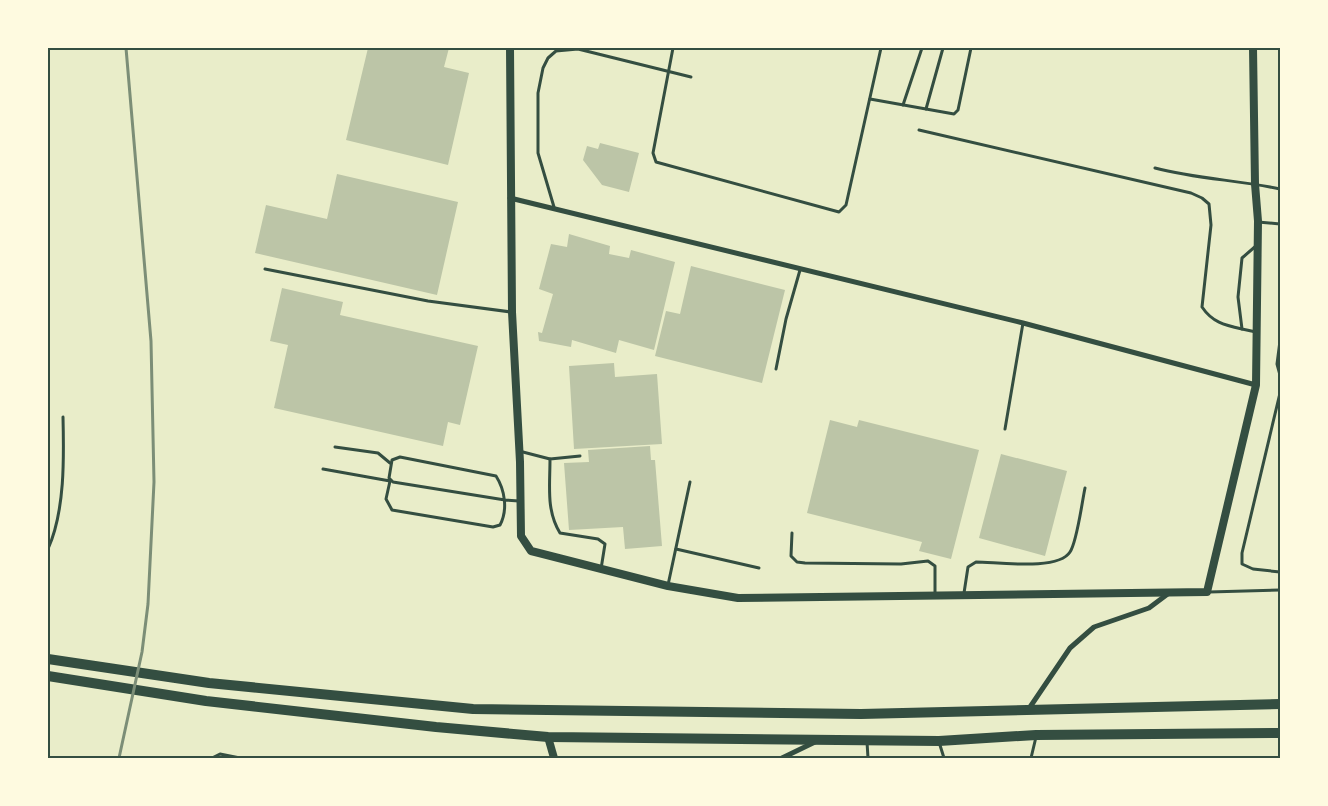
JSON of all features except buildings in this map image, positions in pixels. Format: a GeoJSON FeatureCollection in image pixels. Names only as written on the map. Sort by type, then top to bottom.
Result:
{"type":"FeatureCollection","features":[{"type":"Feature","properties":{"kind":"highway"},"geometry":{"type":"LineString","coordinates":[[48,659],[209,683],[473,709],[861,714],[1280,704]]}},
{"type":"Feature","properties":{"kind":"highway"},"geometry":{"type":"LineString","coordinates":[[48,676],[206,701],[436,727],[548,737],[939,742],[1036,735],[1280,732]]}},
{"type":"Feature","properties":{"kind":"street"},"geometry":{"type":"LineString","coordinates":[[510,48],[512,312],[521,536],[531,551],[668,586],[738,598],[935,597],[1207,592],[1256,385],[1258,222],[1255,184],[1253,48]]}},
{"type":"Feature","properties":{"kind":"street"},"geometry":{"type":"LineString","coordinates":[[510,198],[1023,324],[1256,385]]}},
{"type":"Feature","properties":{"kind":"street"},"geometry":{"type":"LineString","coordinates":[[1028,710],[1070,648],[1094,627],[1149,608],[1169,593]]}},
{"type":"Feature","properties":{"kind":"street"},"geometry":{"type":"LineString","coordinates":[[548,737],[554,758]]}},
{"type":"Feature","properties":{"kind":"street"},"geometry":{"type":"LineString","coordinates":[[782,758],[818,741]]}},
{"type":"Feature","properties":{"kind":"lane"},"geometry":{"type":"LineString","coordinates":[[674,48],[652,153],[656,162],[835,212],[842,211],[846,205],[881,48]]}},
{"type":"Feature","properties":{"kind":"lane"},"geometry":{"type":"LineString","coordinates":[[903,105],[922,48]]}},
{"type":"Feature","properties":{"kind":"lane"},"geometry":{"type":"LineString","coordinates":[[926,109],[944,48]]}},
{"type":"Feature","properties":{"kind":"lane"},"geometry":{"type":"LineString","coordinates":[[870,99],[954,114],[958,110],[971,48]]}},
{"type":"Feature","properties":{"kind":"lane"},"geometry":{"type":"LineString","coordinates":[[554,208],[538,153],[538,94],[543,68],[548,58],[556,51],[578,49],[691,77]]}},
{"type":"Feature","properties":{"kind":"lane"},"geometry":{"type":"LineString","coordinates":[[919,130],[1191,193],[1202,198],[1208,204],[1211,225],[1202,307],[1209,317],[1221,324],[1257,332]]}},
{"type":"Feature","properties":{"kind":"lane"},"geometry":{"type":"LineString","coordinates":[[1154,168],[1280,189]]}},
{"type":"Feature","properties":{"kind":"lane"},"geometry":{"type":"LineString","coordinates":[[1258,222],[1280,224]]}},
{"type":"Feature","properties":{"kind":"lane"},"geometry":{"type":"LineString","coordinates":[[1242,329],[1238,297],[1242,258],[1257,244]]}},
{"type":"Feature","properties":{"kind":"lane"},"geometry":{"type":"LineString","coordinates":[[265,269],[428,301],[512,312]]}},
{"type":"Feature","properties":{"kind":"lane"},"geometry":{"type":"LineString","coordinates":[[776,369],[786,319],[800,270]]}},
{"type":"Feature","properties":{"kind":"lane"},"geometry":{"type":"LineString","coordinates":[[1005,429],[1023,324]]}},
{"type":"Feature","properties":{"kind":"lane"},"geometry":{"type":"LineString","coordinates":[[1280,341],[1277,364],[1280,375]]}},
{"type":"Feature","properties":{"kind":"lane"},"geometry":{"type":"LineString","coordinates":[[1280,393],[1242,553],[1242,564],[1253,569],[1280,572]]}},
{"type":"Feature","properties":{"kind":"lane"},"geometry":{"type":"LineString","coordinates":[[48,549],[59,507],[63,473],[63,417]]}},
{"type":"Feature","properties":{"kind":"lane"},"geometry":{"type":"LineString","coordinates":[[335,447],[378,452],[390,463]]}},
{"type":"Feature","properties":{"kind":"lane"},"geometry":{"type":"LineString","coordinates":[[519,451],[550,459],[580,456]]}},
{"type":"Feature","properties":{"kind":"lane"},"geometry":{"type":"LineString","coordinates":[[400,457],[494,475],[498,478],[505,500],[502,521],[500,525],[493,527],[392,510],[386,499],[390,481],[390,463],[400,457]]}},
{"type":"Feature","properties":{"kind":"lane"},"geometry":{"type":"LineString","coordinates":[[550,459],[549,502],[553,521],[560,533],[598,539],[605,544],[601,569]]}},
{"type":"Feature","properties":{"kind":"lane"},"geometry":{"type":"LineString","coordinates":[[323,469],[520,502]]}},
{"type":"Feature","properties":{"kind":"lane"},"geometry":{"type":"LineString","coordinates":[[668,586],[690,482]]}},
{"type":"Feature","properties":{"kind":"lane"},"geometry":{"type":"LineString","coordinates":[[963,596],[968,567],[976,562],[1049,563],[1063,560],[1071,552],[1085,488]]}},
{"type":"Feature","properties":{"kind":"lane"},"geometry":{"type":"LineString","coordinates":[[792,533],[792,556],[797,562],[901,564],[928,561],[935,566],[935,597]]}},
{"type":"Feature","properties":{"kind":"lane"},"geometry":{"type":"LineString","coordinates":[[676,549],[759,568]]}},
{"type":"Feature","properties":{"kind":"lane"},"geometry":{"type":"LineString","coordinates":[[1207,592],[1280,590]]}},
{"type":"Feature","properties":{"kind":"lane"},"geometry":{"type":"LineString","coordinates":[[1031,758],[1036,735]]}},
{"type":"Feature","properties":{"kind":"lane"},"geometry":{"type":"LineString","coordinates":[[867,740],[868,758]]}},
{"type":"Feature","properties":{"kind":"lane"},"geometry":{"type":"LineString","coordinates":[[939,742],[944,758]]}},
{"type":"Feature","properties":{"kind":"lane"},"geometry":{"type":"LineString","coordinates":[[212,758],[220,754],[240,758]]}},
{"type":"Feature","properties":{"kind":"railway"},"geometry":{"type":"LineString","coordinates":[[119,758],[142,652],[148,604],[154,482],[151,341],[126,48]]}}]}
